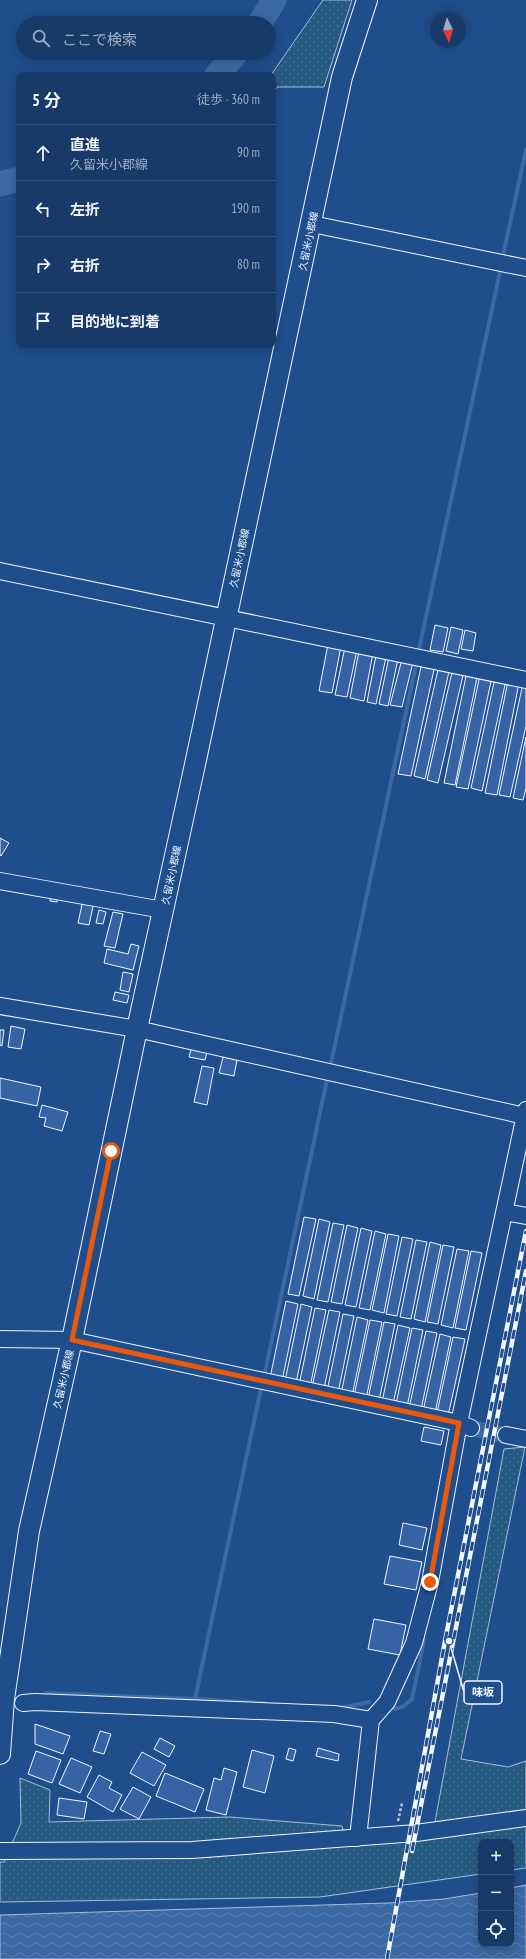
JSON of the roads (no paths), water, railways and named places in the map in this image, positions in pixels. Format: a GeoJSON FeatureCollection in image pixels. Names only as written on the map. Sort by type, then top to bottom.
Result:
{"type":"FeatureCollection","features":[{"type":"Feature","properties":{"kind":"main road","name":"久留米小郡線"},"geometry":{"type":"LineString","coordinates":[[0,1754],[4,1699],[29,1531],[72,1340],[137,1029],[227,618],[260,457],[312,224],[342,76],[367,0]]}},
{"type":"Feature","properties":{"kind":"street"},"geometry":{"type":"LineString","coordinates":[[312,224],[526,268]]}},
{"type":"Feature","properties":{"kind":"street"},"geometry":{"type":"LineString","coordinates":[[0,571],[526,680]]}},
{"type":"Feature","properties":{"kind":"street"},"geometry":{"type":"LineString","coordinates":[[0,880],[164,910]]}},
{"type":"Feature","properties":{"kind":"street"},"geometry":{"type":"LineString","coordinates":[[0,1006],[137,1029],[525,1113],[465,1426],[430,1582],[414,1643],[387,1702],[371,1720],[358,1838]]}},
{"type":"Feature","properties":{"kind":"street"},"geometry":{"type":"LineString","coordinates":[[505,1212],[526,1216]]}},
{"type":"Feature","properties":{"kind":"street"},"geometry":{"type":"LineString","coordinates":[[0,1339],[72,1340],[465,1426]]}},
{"type":"Feature","properties":{"kind":"street"},"geometry":{"type":"LineString","coordinates":[[506,1435],[526,1439]]}},
{"type":"Feature","properties":{"kind":"street"},"geometry":{"type":"LineString","coordinates":[[23,1703],[35,1702],[334,1714],[371,1720]]}},
{"type":"Feature","properties":{"kind":"street"},"geometry":{"type":"LineString","coordinates":[[0,1851],[192,1850],[416,1833],[526,1818]]}},
{"type":"Feature","properties":{"kind":"water"},"geometry":{"type":"Polygon","coordinates":[[[526,1885],[526,1959],[0,1959],[0,1915],[388,1903],[444,1899],[478,1893],[478,1947],[514,1947],[514,1887],[526,1885]]]}},
{"type":"Feature","properties":{"kind":"waterway"},"geometry":{"type":"LineString","coordinates":[[264,16],[274,0]]}},
{"type":"Feature","properties":{"kind":"waterway"},"geometry":{"type":"LineString","coordinates":[[220,72],[230,60]]}},
{"type":"Feature","properties":{"kind":"waterway"},"geometry":{"type":"LineString","coordinates":[[502,260],[526,150]]}},
{"type":"Feature","properties":{"kind":"waterway"},"geometry":{"type":"LineString","coordinates":[[0,184],[16,180]]}},
{"type":"Feature","properties":{"kind":"waterway"},"geometry":{"type":"LineString","coordinates":[[418,654],[501,267]]}},
{"type":"Feature","properties":{"kind":"waterway"},"geometry":{"type":"LineString","coordinates":[[330,1068],[417,660]]}},
{"type":"Feature","properties":{"kind":"waterway"},"geometry":{"type":"LineString","coordinates":[[264,1377],[328,1075]]}},
{"type":"Feature","properties":{"kind":"waterway"},"geometry":{"type":"LineString","coordinates":[[46,1693],[195,1699],[262,1384]]}},
{"type":"Feature","properties":{"kind":"waterway"},"geometry":{"type":"LineString","coordinates":[[395,1709],[404,1706],[412,1699],[424,1641]]}},
{"type":"Feature","properties":{"kind":"waterway"},"geometry":{"type":"LineString","coordinates":[[195,1699],[264,1703]]}},
{"type":"Feature","properties":{"kind":"waterway"},"geometry":{"type":"LineString","coordinates":[[340,1708],[369,1702]]}},
{"type":"Feature","properties":{"kind":"tunnel"},"geometry":{"type":"LineString","coordinates":[[471,1428],[506,1435]]}},
{"type":"Feature","properties":{"kind":"railway"},"geometry":{"type":"LineString","coordinates":[[387,1959],[445,1641],[526,1231]]}},
{"type":"Feature","properties":{"kind":"railway"},"geometry":{"type":"LineString","coordinates":[[412,1851],[526,1271]]}},
{"type":"Feature","properties":{"kind":"place","name":"味坂"},"geometry":{"type":"Point","coordinates":[449,1641]}}]}
